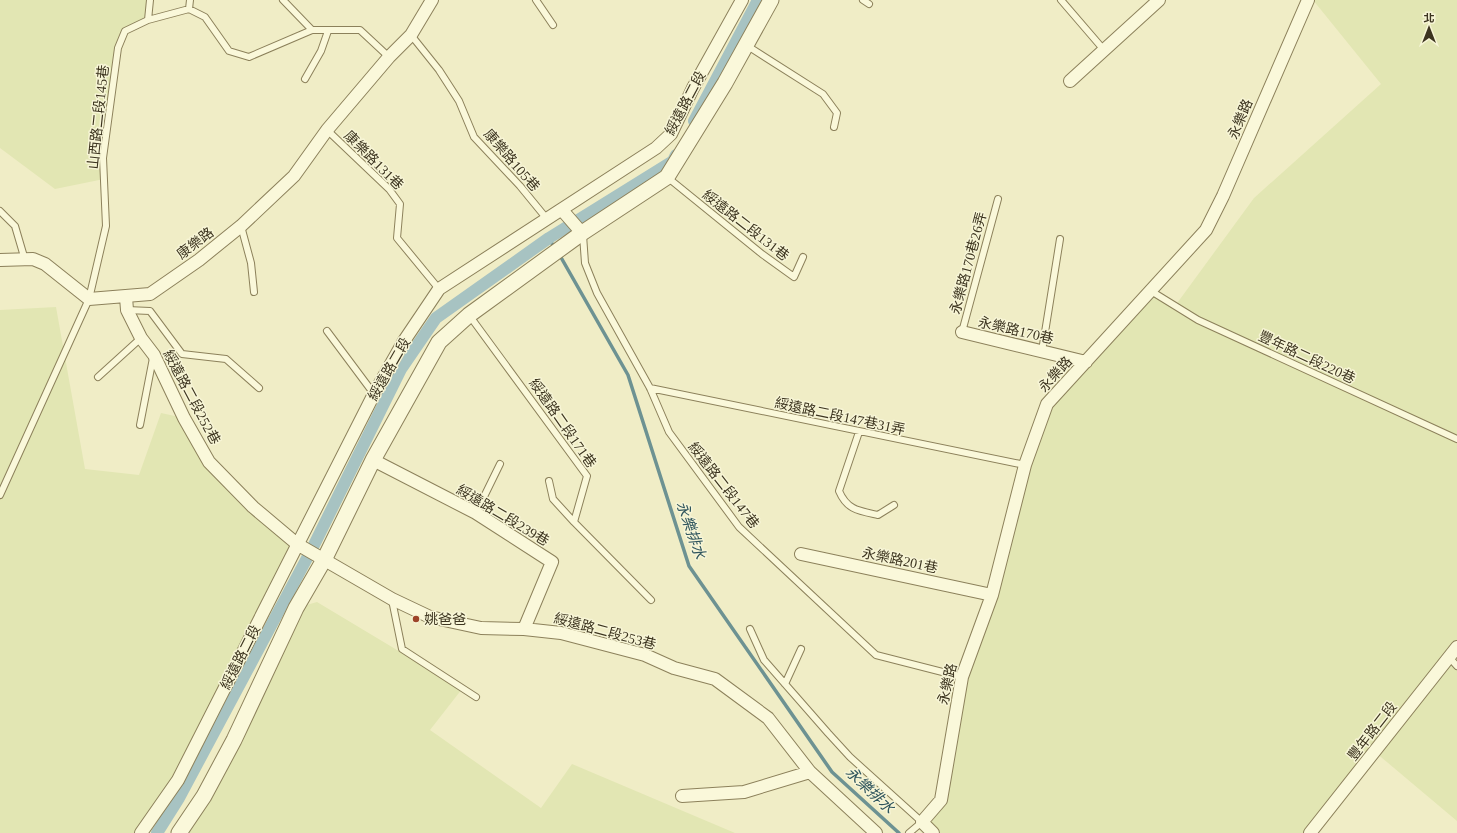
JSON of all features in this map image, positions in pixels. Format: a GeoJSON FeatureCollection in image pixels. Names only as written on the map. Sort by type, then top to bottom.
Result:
{"type":"FeatureCollection","features":[{"type":"Feature","properties":{"kind":"street","name":"康樂路"},"geometry":{"type":"LineString","coordinates":[[89,299],[150,294],[199,260],[241,226],[294,176],[328,130],[389,57],[410,35],[432,0]]}},
{"type":"Feature","properties":{"kind":"street","name":"綏遠路二段"},"geometry":{"type":"LineString","coordinates":[[142,833],[178,780],[300,545],[374,394],[404,341],[439,289],[656,148],[671,134],[693,88],[742,0]]}},
{"type":"Feature","properties":{"kind":"street","name":"綏遠路二段"},"geometry":{"type":"LineString","coordinates":[[179,833],[204,796],[230,747],[296,608],[325,558],[373,460],[439,342],[470,315],[578,236],[667,177],[746,45],[771,0]]}},
{"type":"Feature","properties":{"kind":"street","name":"永樂路"},"geometry":{"type":"LineString","coordinates":[[922,822],[941,800],[962,677],[992,595],[1025,465],[1047,404],[1206,230],[1223,196],[1308,0]]}},
{"type":"Feature","properties":{"kind":"street"},"geometry":{"type":"LineString","coordinates":[[1070,81],[1156,1]]}},
{"type":"Feature","properties":{"kind":"street"},"geometry":{"type":"LineString","coordinates":[[562,210],[578,236]]}},
{"type":"Feature","properties":{"kind":"street"},"geometry":{"type":"LineString","coordinates":[[0,260],[33,259],[45,264],[89,299]]}},
{"type":"Feature","properties":{"kind":"street","name":"綏遠路二段252巷"},"geometry":{"type":"LineString","coordinates":[[126,297],[127,310],[141,338],[154,355],[184,418],[209,462],[253,507],[300,545],[325,558]]}},
{"type":"Feature","properties":{"kind":"street","name":"永樂路170巷"},"geometry":{"type":"LineString","coordinates":[[962,332],[1086,362]]}},
{"type":"Feature","properties":{"kind":"street","name":"綏遠路二段239巷"},"geometry":{"type":"LineString","coordinates":[[373,460],[476,513],[552,562],[524,629]]}},
{"type":"Feature","properties":{"kind":"street","name":"永樂路201巷"},"geometry":{"type":"LineString","coordinates":[[801,554],[992,595]]}},
{"type":"Feature","properties":{"kind":"street","name":"綏遠路二段253巷"},"geometry":{"type":"LineString","coordinates":[[325,558],[392,599],[437,618],[481,628],[524,629],[561,633],[646,655],[674,668],[715,679],[768,718],[810,772],[876,833]]}},
{"type":"Feature","properties":{"kind":"street","name":"豐年路二段"},"geometry":{"type":"LineString","coordinates":[[1310,833],[1453,661],[1457,646]]}},
{"type":"Feature","properties":{"kind":"street"},"geometry":{"type":"LineString","coordinates":[[682,796],[744,792],[810,772]]}},
{"type":"Feature","properties":{"kind":"street"},"geometry":{"type":"LineString","coordinates":[[922,822],[933,833]]}},
{"type":"Feature","properties":{"kind":"lane"},"geometry":{"type":"LineString","coordinates":[[148,20],[150,0]]}},
{"type":"Feature","properties":{"kind":"lane"},"geometry":{"type":"LineString","coordinates":[[190,0],[189,9],[205,17],[229,51],[249,57],[312,30],[360,30],[389,57]]}},
{"type":"Feature","properties":{"kind":"lane"},"geometry":{"type":"LineString","coordinates":[[283,0],[312,30]]}},
{"type":"Feature","properties":{"kind":"lane"},"geometry":{"type":"LineString","coordinates":[[536,0],[553,24]]}},
{"type":"Feature","properties":{"kind":"lane"},"geometry":{"type":"LineString","coordinates":[[1061,0],[1104,50]]}},
{"type":"Feature","properties":{"kind":"lane","name":"山西路二段145巷"},"geometry":{"type":"LineString","coordinates":[[89,299],[106,226],[103,158],[118,48],[125,31],[148,20],[189,9]]}},
{"type":"Feature","properties":{"kind":"lane"},"geometry":{"type":"LineString","coordinates":[[305,80],[321,51],[328,31]]}},
{"type":"Feature","properties":{"kind":"lane","name":"康樂路105巷"},"geometry":{"type":"LineString","coordinates":[[410,35],[439,70],[459,100],[474,137],[520,186],[547,219]]}},
{"type":"Feature","properties":{"kind":"lane"},"geometry":{"type":"LineString","coordinates":[[746,45],[823,94],[837,112],[834,127]]}},
{"type":"Feature","properties":{"kind":"lane","name":"康樂路131巷"},"geometry":{"type":"LineString","coordinates":[[328,130],[393,194],[400,204],[397,238],[439,289]]}},
{"type":"Feature","properties":{"kind":"lane","name":"綏遠路二段131巷"},"geometry":{"type":"LineString","coordinates":[[667,177],[762,254],[794,277],[803,257]]}},
{"type":"Feature","properties":{"kind":"lane","name":"永樂路170巷26弄"},"geometry":{"type":"LineString","coordinates":[[962,332],[998,199]]}},
{"type":"Feature","properties":{"kind":"lane"},"geometry":{"type":"LineString","coordinates":[[0,211],[16,226],[25,260]]}},
{"type":"Feature","properties":{"kind":"lane"},"geometry":{"type":"LineString","coordinates":[[241,226],[251,263],[254,292]]}},
{"type":"Feature","properties":{"kind":"lane","name":"綏遠路二段147巷"},"geometry":{"type":"LineString","coordinates":[[578,236],[585,264],[596,293],[650,388],[669,432],[739,527],[876,655],[962,677]]}},
{"type":"Feature","properties":{"kind":"lane"},"geometry":{"type":"LineString","coordinates":[[1042,351],[1060,239]]}},
{"type":"Feature","properties":{"kind":"lane","name":"豐年路二段220巷"},"geometry":{"type":"LineString","coordinates":[[1151,291],[1198,320],[1457,439]]}},
{"type":"Feature","properties":{"kind":"lane"},"geometry":{"type":"LineString","coordinates":[[0,495],[89,299]]}},
{"type":"Feature","properties":{"kind":"lane"},"geometry":{"type":"LineString","coordinates":[[127,310],[150,311],[182,354],[226,359],[259,388]]}},
{"type":"Feature","properties":{"kind":"lane","name":"綏遠路二段171巷"},"geometry":{"type":"LineString","coordinates":[[470,315],[587,476],[574,522]]}},
{"type":"Feature","properties":{"kind":"lane"},"geometry":{"type":"LineString","coordinates":[[327,331],[374,394]]}},
{"type":"Feature","properties":{"kind":"lane"},"geometry":{"type":"LineString","coordinates":[[98,377],[141,338]]}},
{"type":"Feature","properties":{"kind":"lane"},"geometry":{"type":"LineString","coordinates":[[140,426],[154,355]]}},
{"type":"Feature","properties":{"kind":"lane","name":"綏遠路二段147巷31弄"},"geometry":{"type":"LineString","coordinates":[[650,388],[1025,465]]}},
{"type":"Feature","properties":{"kind":"lane"},"geometry":{"type":"LineString","coordinates":[[859,432],[839,491],[844,502],[857,510],[878,515],[894,505]]}},
{"type":"Feature","properties":{"kind":"lane"},"geometry":{"type":"LineString","coordinates":[[476,513],[500,464]]}},
{"type":"Feature","properties":{"kind":"lane"},"geometry":{"type":"LineString","coordinates":[[549,481],[552,499],[651,600]]}},
{"type":"Feature","properties":{"kind":"lane"},"geometry":{"type":"LineString","coordinates":[[392,599],[402,649],[476,697]]}},
{"type":"Feature","properties":{"kind":"lane"},"geometry":{"type":"LineString","coordinates":[[750,629],[764,660],[785,684],[850,756],[922,822]]}},
{"type":"Feature","properties":{"kind":"lane"},"geometry":{"type":"LineString","coordinates":[[785,684],[801,649]]}},
{"type":"Feature","properties":{"kind":"lane","name":"永樂路"},"geometry":{"type":"LineString","coordinates":[[910,832],[922,822]]}},
{"type":"Feature","properties":{"kind":"green space"},"geometry":{"type":"Polygon","coordinates":[[[0,0],[151,0],[148,20],[125,31],[118,48],[107,122],[104,179],[55,189],[0,148],[0,0]]]}},
{"type":"Feature","properties":{"kind":"green space"},"geometry":{"type":"Polygon","coordinates":[[[1313,0],[1457,0],[1457,647],[1449,657],[1457,666],[1457,821],[1375,752],[1310,833],[933,833],[922,822],[941,800],[962,677],[1047,404],[1151,291],[1175,306],[1254,198],[1381,84],[1313,0]]]}},
{"type":"Feature","properties":{"kind":"green space"},"geometry":{"type":"Polygon","coordinates":[[[56,307],[85,469],[139,475],[161,413],[184,418],[209,462],[297,544],[178,780],[141,833],[0,833],[0,310],[56,307]]]}},
{"type":"Feature","properties":{"kind":"green space"},"geometry":{"type":"Polygon","coordinates":[[[317,602],[462,689],[430,730],[541,808],[572,764],[735,833],[179,833],[296,608],[317,602]]]}},
{"type":"Feature","properties":{"kind":"waterway"},"geometry":{"type":"LineString","coordinates":[[694,121],[758,0]]}},
{"type":"Feature","properties":{"kind":"waterway"},"geometry":{"type":"LineString","coordinates":[[157,833],[179,798],[314,545],[401,369],[436,318],[549,238],[673,161],[676,155]]}},
{"type":"Feature","properties":{"kind":"waterway","name":"永樂排水"},"geometry":{"type":"LineString","coordinates":[[549,238],[555,249]]}},
{"type":"Feature","properties":{"kind":"waterway","name":"永樂排水"},"geometry":{"type":"LineString","coordinates":[[559,254],[628,375],[689,566],[832,772],[899,833]]}},
{"type":"Feature","properties":{"kind":"place","name":"姚爸爸"},"geometry":{"type":"Point","coordinates":[416,619]}}]}
